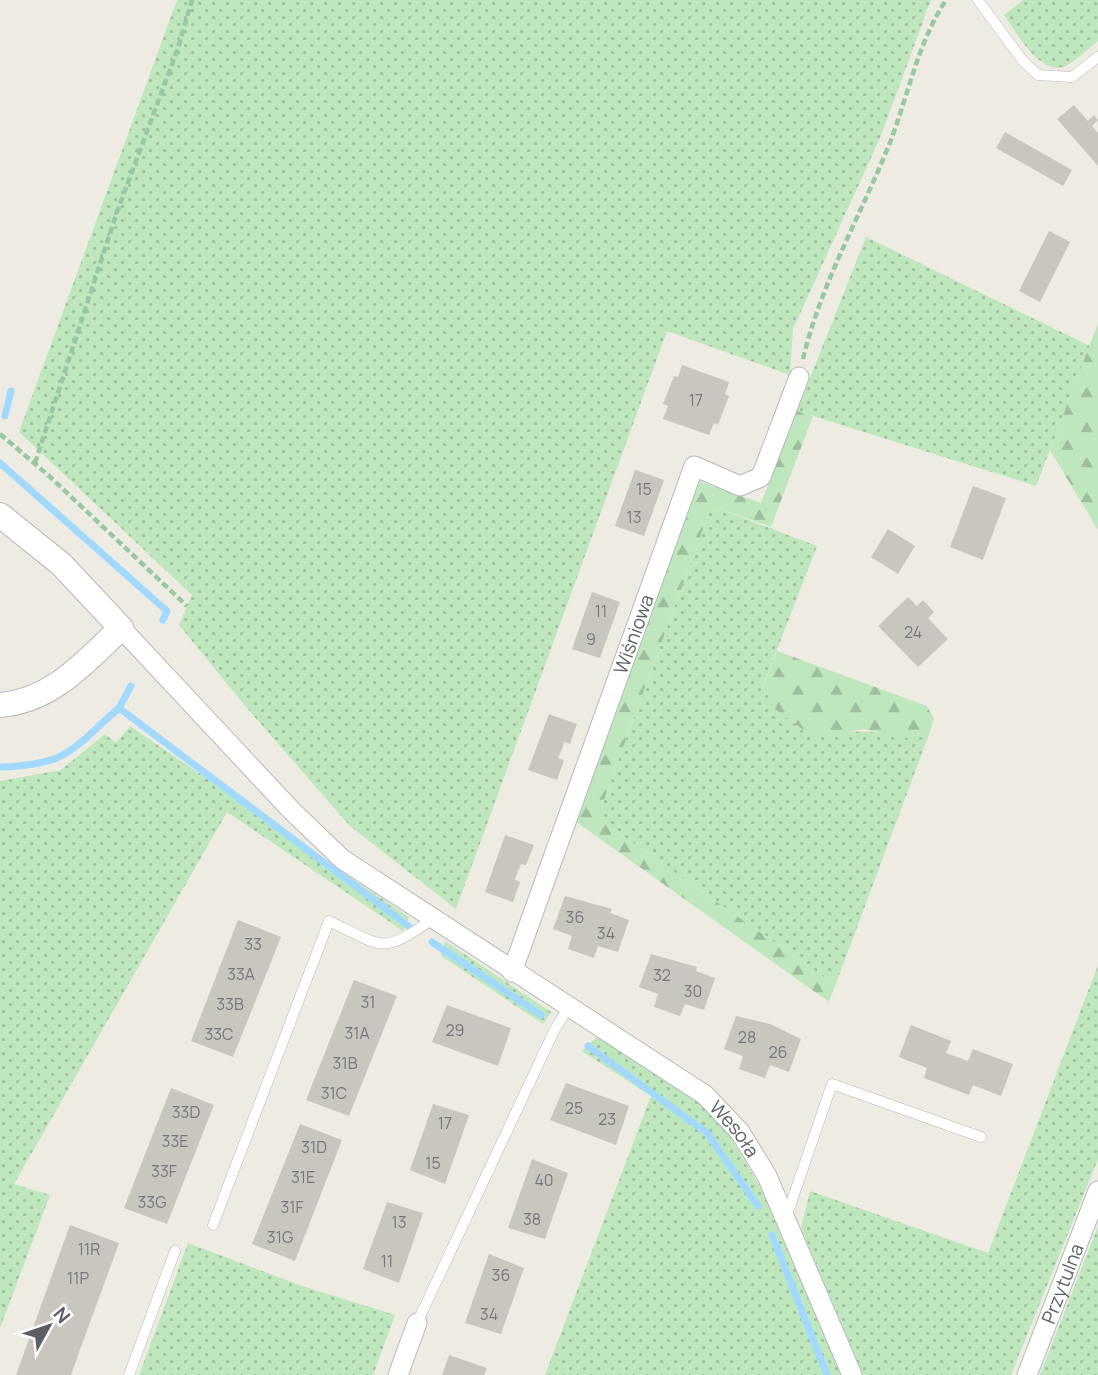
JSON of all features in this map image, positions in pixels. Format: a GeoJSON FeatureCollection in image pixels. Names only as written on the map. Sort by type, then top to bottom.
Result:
{"type":"FeatureCollection","features":[{"type":"Feature","properties":{"kind":"street","name":"Wiśniowa"},"geometry":{"type":"LineString","coordinates":[[512,972],[694,466],[740,486],[761,477],[799,377]]}},
{"type":"Feature","properties":{"kind":"street"},"geometry":{"type":"LineString","coordinates":[[0,515],[61,564],[121,628],[53,690],[15,704],[0,705]]}},
{"type":"Feature","properties":{"kind":"street","name":"Wesoła"},"geometry":{"type":"LineString","coordinates":[[121,628],[291,810],[342,859],[512,972],[674,1073],[726,1115],[753,1151],[786,1220],[852,1375]]}},
{"type":"Feature","properties":{"kind":"street","name":"Przytulna"},"geometry":{"type":"LineString","coordinates":[[1027,1375],[1098,1191]]}},
{"type":"Feature","properties":{"kind":"street"},"geometry":{"type":"LineString","coordinates":[[398,1375],[418,1322]]}},
{"type":"Feature","properties":{"kind":"lane"},"geometry":{"type":"LineString","coordinates":[[978,0],[1023,61],[1038,75],[1072,77],[1098,57]]}},
{"type":"Feature","properties":{"kind":"lane"},"geometry":{"type":"LineString","coordinates":[[213,1225],[329,921],[386,946],[401,942],[434,918]]}},
{"type":"Feature","properties":{"kind":"lane"},"geometry":{"type":"LineString","coordinates":[[418,1322],[554,1031],[568,1008]]}},
{"type":"Feature","properties":{"kind":"lane"},"geometry":{"type":"LineString","coordinates":[[786,1220],[797,1178],[832,1084],[981,1137]]}},
{"type":"Feature","properties":{"kind":"lane"},"geometry":{"type":"LineString","coordinates":[[129,1375],[175,1251]]}},
{"type":"Feature","properties":{"kind":"path"},"geometry":{"type":"LineString","coordinates":[[35,463],[117,212],[178,48],[192,0]]}},
{"type":"Feature","properties":{"kind":"path"},"geometry":{"type":"LineString","coordinates":[[799,377],[813,316],[889,144],[921,48],[946,0]]}},
{"type":"Feature","properties":{"kind":"path"},"geometry":{"type":"LineString","coordinates":[[0,435],[35,463],[187,606]]}},
{"type":"Feature","properties":{"kind":"green space"},"geometry":{"type":"Polygon","coordinates":[[[177,0],[931,0],[880,138],[793,329],[790,375],[667,331],[456,909],[350,826],[179,625],[192,595],[19,432],[177,0]]]}},
{"type":"Feature","properties":{"kind":"green space"},"geometry":{"type":"Polygon","coordinates":[[[1023,0],[1098,0],[1098,41],[1067,65],[1057,68],[1048,65],[1039,60],[1022,42],[1004,15],[1023,0]]]}},
{"type":"Feature","properties":{"kind":"green space"},"geometry":{"type":"Polygon","coordinates":[[[866,237],[1090,346],[1036,486],[797,411],[866,237]]]}},
{"type":"Feature","properties":{"kind":"green space"},"geometry":{"type":"Polygon","coordinates":[[[1098,323],[1098,530],[1050,450],[1098,323]]]}},
{"type":"Feature","properties":{"kind":"green space"},"geometry":{"type":"Polygon","coordinates":[[[797,411],[813,416],[771,527],[720,509],[709,513],[602,805],[606,824],[828,980],[840,973],[829,1002],[575,821],[698,481],[761,503],[797,411]]]}},
{"type":"Feature","properties":{"kind":"green space"},"geometry":{"type":"Polygon","coordinates":[[[720,509],[817,546],[763,686],[829,736],[867,732],[928,737],[840,973],[828,980],[606,824],[602,805],[709,513],[720,509]]]}},
{"type":"Feature","properties":{"kind":"green space"},"geometry":{"type":"Polygon","coordinates":[[[777,651],[927,706],[934,719],[928,737],[900,738],[864,729],[829,736],[806,732],[775,709],[763,687],[777,651]]]}},
{"type":"Feature","properties":{"kind":"green space"},"geometry":{"type":"Polygon","coordinates":[[[130,726],[409,917],[403,931],[227,812],[14,1184],[50,1195],[0,1328],[0,781],[61,770],[105,734],[116,743],[130,726]]]}},
{"type":"Feature","properties":{"kind":"green space"},"geometry":{"type":"Polygon","coordinates":[[[445,941],[551,1012],[543,1024],[441,956],[445,941]]]}},
{"type":"Feature","properties":{"kind":"green space"},"geometry":{"type":"Polygon","coordinates":[[[1098,965],[1098,1159],[1011,1375],[863,1375],[801,1228],[810,1191],[988,1253],[1098,965]]]}},
{"type":"Feature","properties":{"kind":"green space"},"geometry":{"type":"Polygon","coordinates":[[[599,1035],[619,1045],[708,1109],[725,1128],[762,1190],[841,1375],[545,1375],[651,1096],[582,1051],[599,1035]]]}},
{"type":"Feature","properties":{"kind":"green space"},"geometry":{"type":"Polygon","coordinates":[[[1098,1226],[1098,1375],[1040,1375],[1098,1226]]]}},
{"type":"Feature","properties":{"kind":"green space"},"geometry":{"type":"Polygon","coordinates":[[[188,1243],[302,1286],[395,1315],[373,1375],[139,1375],[188,1243]]]}},
{"type":"Feature","properties":{"kind":"building"},"geometry":{"type":"Polygon","coordinates":[[[1074,105],[1088,121],[1094,115],[1098,120],[1092,126],[1098,133],[1098,166],[1057,119],[1074,105]]]}},
{"type":"Feature","properties":{"kind":"building"},"geometry":{"type":"Polygon","coordinates":[[[1005,132],[1072,170],[1063,186],[996,148],[1005,132]]]}},
{"type":"Feature","properties":{"kind":"building"},"geometry":{"type":"Polygon","coordinates":[[[1049,231],[1070,242],[1040,302],[1019,291],[1049,231]]]}},
{"type":"Feature","properties":{"kind":"building"},"geometry":{"type":"Polygon","coordinates":[[[682,365],[729,382],[725,394],[729,396],[718,425],[714,423],[709,435],[663,419],[668,406],[663,404],[674,376],[678,377],[682,365]]]}},
{"type":"Feature","properties":{"kind":"building"},"geometry":{"type":"Polygon","coordinates":[[[635,470],[664,480],[644,536],[615,526],[635,470]]]}},
{"type":"Feature","properties":{"kind":"building"},"geometry":{"type":"Polygon","coordinates":[[[973,486],[1006,498],[983,560],[950,547],[973,486]]]}},
{"type":"Feature","properties":{"kind":"building"},"geometry":{"type":"Polygon","coordinates":[[[888,529],[915,546],[898,574],[871,557],[888,529]]]}},
{"type":"Feature","properties":{"kind":"building"},"geometry":{"type":"Polygon","coordinates":[[[592,592],[620,602],[600,658],[572,649],[592,592]]]}},
{"type":"Feature","properties":{"kind":"building"},"geometry":{"type":"Polygon","coordinates":[[[908,597],[917,606],[923,600],[934,612],[928,618],[948,639],[918,667],[878,626],[908,597]]]}},
{"type":"Feature","properties":{"kind":"building"},"geometry":{"type":"Polygon","coordinates":[[[549,714],[577,724],[570,744],[564,742],[558,758],[564,760],[557,780],[528,770],[549,714]]]}},
{"type":"Feature","properties":{"kind":"building"},"geometry":{"type":"Polygon","coordinates":[[[505,835],[534,845],[526,865],[521,864],[518,871],[515,880],[520,882],[513,902],[485,892],[505,835]]]}},
{"type":"Feature","properties":{"kind":"building"},"geometry":{"type":"Polygon","coordinates":[[[565,896],[612,909],[610,913],[629,920],[618,952],[598,946],[594,958],[568,949],[572,936],[553,929],[565,896]]]}},
{"type":"Feature","properties":{"kind":"building"},"geometry":{"type":"Polygon","coordinates":[[[238,920],[281,937],[233,1057],[191,1041],[238,920]]]}},
{"type":"Feature","properties":{"kind":"building"},"geometry":{"type":"Polygon","coordinates":[[[651,954],[697,967],[696,971],[715,978],[704,1010],[685,1004],[680,1016],[654,1007],[658,994],[639,987],[651,954]]]}},
{"type":"Feature","properties":{"kind":"building"},"geometry":{"type":"Polygon","coordinates":[[[354,980],[397,996],[349,1116],[306,1100],[354,980]]]}},
{"type":"Feature","properties":{"kind":"building"},"geometry":{"type":"Polygon","coordinates":[[[447,1005],[511,1028],[498,1066],[432,1042],[447,1005]]]}},
{"type":"Feature","properties":{"kind":"building"},"geometry":{"type":"Polygon","coordinates":[[[736,1016],[770,1024],[801,1039],[789,1072],[770,1065],[765,1078],[739,1069],[743,1056],[724,1049],[736,1016]]]}},
{"type":"Feature","properties":{"kind":"building"},"geometry":{"type":"Polygon","coordinates":[[[911,1025],[951,1041],[946,1053],[968,1061],[973,1049],[1013,1064],[1001,1096],[973,1085],[969,1095],[924,1078],[927,1068],[899,1057],[911,1025]]]}},
{"type":"Feature","properties":{"kind":"building"},"geometry":{"type":"Polygon","coordinates":[[[566,1083],[629,1106],[616,1145],[550,1120],[566,1083]]]}},
{"type":"Feature","properties":{"kind":"building"},"geometry":{"type":"Polygon","coordinates":[[[171,1088],[214,1105],[167,1224],[124,1208],[171,1088]]]}},
{"type":"Feature","properties":{"kind":"building"},"geometry":{"type":"Polygon","coordinates":[[[433,1104],[469,1115],[445,1184],[410,1170],[433,1104]]]}},
{"type":"Feature","properties":{"kind":"building"},"geometry":{"type":"Polygon","coordinates":[[[300,1124],[342,1140],[295,1261],[252,1244],[300,1124]]]}},
{"type":"Feature","properties":{"kind":"building"},"geometry":{"type":"Polygon","coordinates":[[[532,1159],[568,1173],[545,1239],[508,1228],[532,1159]]]}},
{"type":"Feature","properties":{"kind":"building"},"geometry":{"type":"Polygon","coordinates":[[[387,1202],[423,1213],[399,1283],[363,1269],[387,1202]]]}},
{"type":"Feature","properties":{"kind":"building"},"geometry":{"type":"Polygon","coordinates":[[[70,1225],[119,1243],[71,1375],[16,1375],[70,1225]]]}},
{"type":"Feature","properties":{"kind":"building"},"geometry":{"type":"Polygon","coordinates":[[[489,1254],[524,1268],[501,1334],[465,1323],[489,1254]]]}},
{"type":"Feature","properties":{"kind":"building"},"geometry":{"type":"Polygon","coordinates":[[[449,1355],[487,1368],[484,1375],[442,1375],[449,1355]]]}},
{"type":"Feature","properties":{"kind":"waterway"},"geometry":{"type":"LineString","coordinates":[[5,416],[11,391]]}},
{"type":"Feature","properties":{"kind":"waterway"},"geometry":{"type":"LineString","coordinates":[[0,463],[167,611],[163,620]]}},
{"type":"Feature","properties":{"kind":"waterway"},"geometry":{"type":"LineString","coordinates":[[131,686],[119,708],[415,931]]}},
{"type":"Feature","properties":{"kind":"waterway"},"geometry":{"type":"LineString","coordinates":[[0,767],[23,766],[55,759],[78,745],[119,708]]}},
{"type":"Feature","properties":{"kind":"waterway"},"geometry":{"type":"LineString","coordinates":[[432,942],[541,1015]]}},
{"type":"Feature","properties":{"kind":"waterway"},"geometry":{"type":"LineString","coordinates":[[588,1046],[707,1133],[758,1206]]}},
{"type":"Feature","properties":{"kind":"waterway"},"geometry":{"type":"LineString","coordinates":[[772,1235],[827,1375]]}}]}
